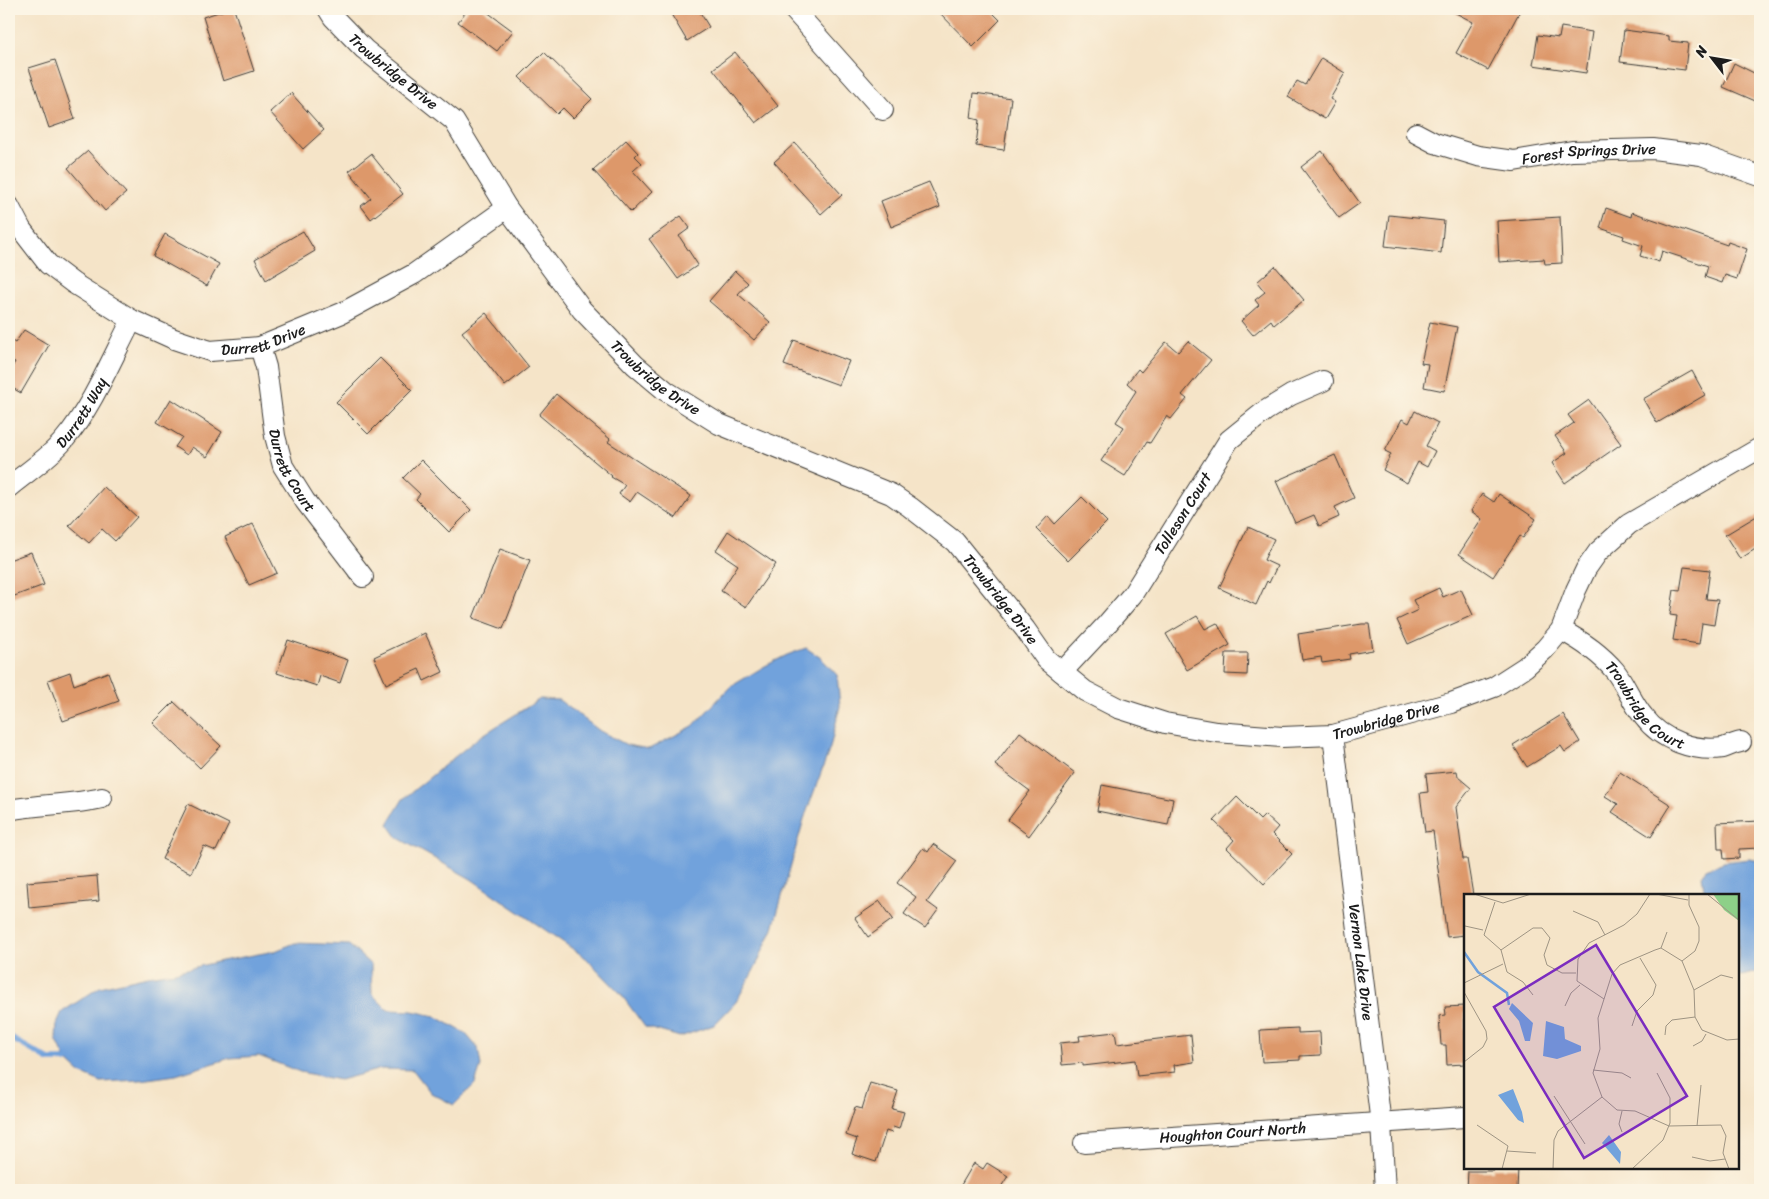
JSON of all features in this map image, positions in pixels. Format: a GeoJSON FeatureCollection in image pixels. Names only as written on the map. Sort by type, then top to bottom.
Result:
{"type":"FeatureCollection","features":[{"type":"Feature","properties":{"kind":"street","name":"Trowbridge Drive"},"geometry":{"type":"LineString","coordinates":[[328,9],[333,17],[364,49],[454,122],[507,208],[582,310],[634,365],[666,390],[718,424],[891,494],[910,506],[955,542],[1046,659],[1085,691],[1118,708],[1165,723],[1216,732],[1282,737],[1333,735],[1451,703],[1494,687],[1525,667],[1545,649],[1560,630],[1586,569],[1598,552],[1629,524],[1760,448]]}},
{"type":"Feature","properties":{"kind":"street"},"geometry":{"type":"LineString","coordinates":[[793,9],[883,110]]}},
{"type":"Feature","properties":{"kind":"street","name":"Forest Springs Drive"},"geometry":{"type":"LineString","coordinates":[[1416,133],[1435,143],[1478,156],[1514,161],[1572,152],[1653,150],[1701,154],[1760,176]]}},
{"type":"Feature","properties":{"kind":"street","name":"Durrett Drive"},"geometry":{"type":"LineString","coordinates":[[9,206],[21,229],[48,264],[72,283],[132,320],[174,340],[210,351],[260,347],[342,313],[414,274],[507,208]]}},
{"type":"Feature","properties":{"kind":"street","name":"Durrett Way"},"geometry":{"type":"LineString","coordinates":[[9,487],[64,440],[85,411],[132,320]]}},
{"type":"Feature","properties":{"kind":"street","name":"Durrett Court"},"geometry":{"type":"LineString","coordinates":[[260,347],[266,367],[275,436],[283,466],[305,501],[363,577]]}},
{"type":"Feature","properties":{"kind":"street","name":"Tolleson Court"},"geometry":{"type":"LineString","coordinates":[[1062,672],[1132,595],[1229,440],[1265,410],[1291,395],[1324,381]]}},
{"type":"Feature","properties":{"kind":"street","name":"Trowbridge Court"},"geometry":{"type":"LineString","coordinates":[[1560,630],[1584,642],[1616,672],[1643,717],[1658,732],[1681,744],[1704,748],[1722,748],[1741,742]]}},
{"type":"Feature","properties":{"kind":"street","name":"Vernon Lake Drive"},"geometry":{"type":"LineString","coordinates":[[1333,735],[1381,1124],[1385,1190]]}},
{"type":"Feature","properties":{"kind":"street"},"geometry":{"type":"LineString","coordinates":[[9,810],[47,804],[78,804],[102,798]]}},
{"type":"Feature","properties":{"kind":"street","name":"Houghton Court North"},"geometry":{"type":"LineString","coordinates":[[1084,1143],[1464,1117]]}},
{"type":"Feature","properties":{"kind":"water"},"geometry":{"type":"Polygon","coordinates":[[[806,648],[821,658],[837,675],[840,706],[830,748],[804,819],[773,928],[755,968],[736,1002],[714,1025],[680,1037],[645,1027],[620,993],[586,958],[471,879],[398,838],[388,824],[403,799],[478,738],[540,699],[559,700],[600,731],[627,745],[649,749],[693,726],[730,687],[765,666],[806,648]]]}},
{"type":"Feature","properties":{"kind":"water"},"geometry":{"type":"Polygon","coordinates":[[[1749,859],[1760,861],[1760,971],[1742,976],[1739,975],[1739,894],[1705,894],[1702,876],[1706,869],[1724,862],[1749,859]]]}},
{"type":"Feature","properties":{"kind":"water"},"geometry":{"type":"Polygon","coordinates":[[[295,943],[349,945],[371,965],[372,994],[388,1010],[412,1011],[435,1016],[465,1033],[478,1048],[481,1066],[475,1084],[454,1105],[431,1093],[413,1070],[381,1069],[340,1080],[300,1072],[259,1056],[230,1058],[176,1075],[140,1080],[101,1082],[80,1073],[66,1060],[56,1039],[57,1023],[62,1012],[100,987],[275,951],[295,943]]]}},
{"type":"Feature","properties":{"kind":"building"},"geometry":{"type":"Polygon","coordinates":[[[234,9],[254,71],[223,81],[203,17],[234,9]]]}},
{"type":"Feature","properties":{"kind":"building"},"geometry":{"type":"Polygon","coordinates":[[[468,9],[483,9],[513,31],[497,51],[458,22],[468,9]]]}},
{"type":"Feature","properties":{"kind":"building"},"geometry":{"type":"Polygon","coordinates":[[[668,9],[698,9],[709,27],[687,41],[668,9]]]}},
{"type":"Feature","properties":{"kind":"building"},"geometry":{"type":"Polygon","coordinates":[[[936,9],[989,9],[1000,20],[973,47],[936,9]]]}},
{"type":"Feature","properties":{"kind":"building"},"geometry":{"type":"Polygon","coordinates":[[[1448,9],[1521,9],[1488,70],[1456,53],[1473,22],[1448,9]]]}},
{"type":"Feature","properties":{"kind":"building"},"geometry":{"type":"Polygon","coordinates":[[[1561,27],[1592,32],[1586,73],[1533,65],[1538,35],[1559,38],[1561,27]]]}},
{"type":"Feature","properties":{"kind":"building"},"geometry":{"type":"Polygon","coordinates":[[[1624,30],[1669,36],[1669,41],[1688,43],[1685,70],[1620,62],[1624,30]]]}},
{"type":"Feature","properties":{"kind":"building"},"geometry":{"type":"Polygon","coordinates":[[[544,52],[592,99],[573,118],[563,108],[557,114],[519,77],[544,52]]]}},
{"type":"Feature","properties":{"kind":"building"},"geometry":{"type":"Polygon","coordinates":[[[735,52],[778,106],[756,123],[713,69],[735,52]]]}},
{"type":"Feature","properties":{"kind":"building"},"geometry":{"type":"Polygon","coordinates":[[[1321,58],[1345,73],[1330,99],[1335,102],[1325,119],[1288,97],[1297,81],[1305,85],[1321,58]]]}},
{"type":"Feature","properties":{"kind":"building"},"geometry":{"type":"Polygon","coordinates":[[[55,60],[75,119],[49,128],[29,68],[55,60]]]}},
{"type":"Feature","properties":{"kind":"building"},"geometry":{"type":"Polygon","coordinates":[[[1734,63],[1760,76],[1760,103],[1723,87],[1734,63]]]}},
{"type":"Feature","properties":{"kind":"building"},"geometry":{"type":"Polygon","coordinates":[[[291,93],[324,130],[303,149],[270,112],[291,93]]]}},
{"type":"Feature","properties":{"kind":"building"},"geometry":{"type":"Polygon","coordinates":[[[974,93],[1011,98],[1004,150],[976,146],[979,120],[971,118],[974,93]]]}},
{"type":"Feature","properties":{"kind":"building"},"geometry":{"type":"Polygon","coordinates":[[[626,140],[638,153],[635,156],[642,163],[633,171],[652,192],[631,212],[593,170],[626,140]]]}},
{"type":"Feature","properties":{"kind":"building"},"geometry":{"type":"Polygon","coordinates":[[[795,143],[842,195],[821,214],[774,162],[795,143]]]}},
{"type":"Feature","properties":{"kind":"building"},"geometry":{"type":"Polygon","coordinates":[[[88,151],[126,193],[105,211],[68,168],[88,151]]]}},
{"type":"Feature","properties":{"kind":"building"},"geometry":{"type":"Polygon","coordinates":[[[1322,151],[1360,203],[1339,218],[1301,167],[1322,151]]]}},
{"type":"Feature","properties":{"kind":"building"},"geometry":{"type":"Polygon","coordinates":[[[371,154],[403,194],[371,219],[361,206],[371,198],[349,171],[371,154]]]}},
{"type":"Feature","properties":{"kind":"building"},"geometry":{"type":"Polygon","coordinates":[[[929,182],[940,207],[891,227],[881,201],[929,182]]]}},
{"type":"Feature","properties":{"kind":"building"},"geometry":{"type":"Polygon","coordinates":[[[1606,208],[1631,217],[1632,212],[1727,245],[1728,242],[1747,249],[1737,279],[1725,275],[1722,283],[1705,277],[1708,266],[1662,251],[1659,262],[1640,256],[1643,246],[1623,239],[1624,236],[1600,228],[1606,208]]]}},
{"type":"Feature","properties":{"kind":"building"},"geometry":{"type":"Polygon","coordinates":[[[1389,215],[1444,221],[1441,253],[1385,246],[1389,215]]]}},
{"type":"Feature","properties":{"kind":"building"},"geometry":{"type":"Polygon","coordinates":[[[681,216],[690,228],[679,236],[698,265],[678,279],[649,239],[681,216]]]}},
{"type":"Feature","properties":{"kind":"building"},"geometry":{"type":"Polygon","coordinates":[[[1560,217],[1562,263],[1545,264],[1544,259],[1499,262],[1497,221],[1560,217]]]}},
{"type":"Feature","properties":{"kind":"building"},"geometry":{"type":"Polygon","coordinates":[[[303,231],[315,251],[266,280],[255,259],[303,231]]]}},
{"type":"Feature","properties":{"kind":"building"},"geometry":{"type":"Polygon","coordinates":[[[165,234],[219,264],[207,286],[153,256],[165,234]]]}},
{"type":"Feature","properties":{"kind":"building"},"geometry":{"type":"Polygon","coordinates":[[[1275,266],[1304,300],[1274,325],[1271,320],[1253,335],[1241,321],[1259,305],[1255,300],[1265,292],[1257,282],[1275,266]]]}},
{"type":"Feature","properties":{"kind":"building"},"geometry":{"type":"Polygon","coordinates":[[[735,271],[748,283],[738,294],[770,322],[754,340],[709,301],[735,271]]]}},
{"type":"Feature","properties":{"kind":"building"},"geometry":{"type":"Polygon","coordinates":[[[486,313],[529,367],[505,386],[462,332],[486,313]]]}},
{"type":"Feature","properties":{"kind":"building"},"geometry":{"type":"Polygon","coordinates":[[[1430,322],[1457,327],[1444,391],[1424,387],[1428,364],[1421,363],[1430,322]]]}},
{"type":"Feature","properties":{"kind":"building"},"geometry":{"type":"Polygon","coordinates":[[[24,330],[49,345],[21,393],[9,386],[9,372],[15,362],[9,359],[9,339],[15,343],[24,330]]]}},
{"type":"Feature","properties":{"kind":"building"},"geometry":{"type":"Polygon","coordinates":[[[794,340],[849,361],[839,385],[784,365],[794,340]]]}},
{"type":"Feature","properties":{"kind":"building"},"geometry":{"type":"Polygon","coordinates":[[[1188,341],[1211,360],[1182,395],[1187,399],[1171,419],[1167,416],[1150,443],[1147,442],[1125,476],[1101,461],[1124,427],[1116,422],[1136,391],[1127,383],[1138,369],[1141,372],[1166,342],[1178,352],[1188,341]]]}},
{"type":"Feature","properties":{"kind":"building"},"geometry":{"type":"Polygon","coordinates":[[[380,358],[412,390],[368,434],[336,402],[380,358]]]}},
{"type":"Feature","properties":{"kind":"building"},"geometry":{"type":"Polygon","coordinates":[[[1692,371],[1705,395],[1657,423],[1643,399],[1692,371]]]}},
{"type":"Feature","properties":{"kind":"building"},"geometry":{"type":"Polygon","coordinates":[[[556,394],[610,439],[608,442],[691,496],[676,518],[637,492],[630,502],[619,494],[625,485],[611,477],[539,415],[556,394]]]}},
{"type":"Feature","properties":{"kind":"building"},"geometry":{"type":"Polygon","coordinates":[[[171,399],[222,432],[207,457],[192,447],[187,455],[175,447],[182,437],[157,422],[171,399]]]}},
{"type":"Feature","properties":{"kind":"building"},"geometry":{"type":"Polygon","coordinates":[[[1589,400],[1621,444],[1565,483],[1552,463],[1567,453],[1555,436],[1574,423],[1568,415],[1589,400]]]}},
{"type":"Feature","properties":{"kind":"building"},"geometry":{"type":"Polygon","coordinates":[[[1415,411],[1438,423],[1426,446],[1435,451],[1427,467],[1418,462],[1407,483],[1383,470],[1391,454],[1385,451],[1402,419],[1409,423],[1415,411]]]}},
{"type":"Feature","properties":{"kind":"building"},"geometry":{"type":"Polygon","coordinates":[[[1335,455],[1354,498],[1335,507],[1339,517],[1319,526],[1314,515],[1295,523],[1276,481],[1335,455]]]}},
{"type":"Feature","properties":{"kind":"building"},"geometry":{"type":"Polygon","coordinates":[[[421,460],[471,510],[449,532],[416,499],[420,494],[403,478],[421,460]]]}},
{"type":"Feature","properties":{"kind":"building"},"geometry":{"type":"Polygon","coordinates":[[[104,487],[137,517],[115,541],[102,529],[89,543],[69,526],[104,487]]]}},
{"type":"Feature","properties":{"kind":"building"},"geometry":{"type":"Polygon","coordinates":[[[1482,494],[1494,502],[1499,494],[1536,519],[1523,538],[1520,536],[1493,577],[1459,554],[1482,519],[1471,511],[1482,494]]]}},
{"type":"Feature","properties":{"kind":"building"},"geometry":{"type":"Polygon","coordinates":[[[1082,497],[1107,522],[1068,561],[1036,529],[1048,516],[1055,524],[1082,497]]]}},
{"type":"Feature","properties":{"kind":"building"},"geometry":{"type":"Polygon","coordinates":[[[1760,514],[1760,546],[1740,559],[1725,535],[1760,514]]]}},
{"type":"Feature","properties":{"kind":"building"},"geometry":{"type":"Polygon","coordinates":[[[253,524],[277,573],[249,585],[225,537],[253,524]]]}},
{"type":"Feature","properties":{"kind":"building"},"geometry":{"type":"Polygon","coordinates":[[[1248,527],[1274,539],[1264,560],[1277,566],[1269,583],[1267,581],[1256,605],[1219,588],[1248,527]]]}},
{"type":"Feature","properties":{"kind":"building"},"geometry":{"type":"Polygon","coordinates":[[[728,531],[776,564],[746,607],[721,591],[738,565],[716,550],[728,531]]]}},
{"type":"Feature","properties":{"kind":"building"},"geometry":{"type":"Polygon","coordinates":[[[500,549],[530,560],[503,629],[473,618],[500,549]]]}},
{"type":"Feature","properties":{"kind":"building"},"geometry":{"type":"Polygon","coordinates":[[[31,552],[44,585],[9,598],[9,560],[31,552]]]}},
{"type":"Feature","properties":{"kind":"building"},"geometry":{"type":"Polygon","coordinates":[[[1684,567],[1710,570],[1706,599],[1718,600],[1714,625],[1702,623],[1699,644],[1673,640],[1677,616],[1670,615],[1674,590],[1680,591],[1684,567]]]}},
{"type":"Feature","properties":{"kind":"building"},"geometry":{"type":"Polygon","coordinates":[[[1439,588],[1443,597],[1461,589],[1473,615],[1408,644],[1397,620],[1418,610],[1413,600],[1439,588]]]}},
{"type":"Feature","properties":{"kind":"building"},"geometry":{"type":"Polygon","coordinates":[[[1197,616],[1205,629],[1217,623],[1230,645],[1187,670],[1166,634],[1197,616]]]}},
{"type":"Feature","properties":{"kind":"building"},"geometry":{"type":"Polygon","coordinates":[[[1369,624],[1373,650],[1349,654],[1350,659],[1322,663],[1321,657],[1302,660],[1298,634],[1369,624]]]}},
{"type":"Feature","properties":{"kind":"building"},"geometry":{"type":"Polygon","coordinates":[[[425,633],[443,672],[424,681],[419,669],[386,684],[374,657],[425,633]]]}},
{"type":"Feature","properties":{"kind":"building"},"geometry":{"type":"Polygon","coordinates":[[[288,640],[348,660],[340,683],[320,676],[317,686],[277,673],[288,640]]]}},
{"type":"Feature","properties":{"kind":"building"},"geometry":{"type":"Polygon","coordinates":[[[1226,653],[1248,653],[1247,675],[1225,674],[1226,653]]]}},
{"type":"Feature","properties":{"kind":"building"},"geometry":{"type":"Polygon","coordinates":[[[70,672],[74,685],[108,672],[119,701],[63,721],[48,680],[70,672]]]}},
{"type":"Feature","properties":{"kind":"building"},"geometry":{"type":"Polygon","coordinates":[[[174,702],[221,746],[200,768],[153,723],[174,702]]]}},
{"type":"Feature","properties":{"kind":"building"},"geometry":{"type":"Polygon","coordinates":[[[1563,714],[1580,742],[1565,752],[1561,746],[1527,767],[1513,745],[1563,714]]]}},
{"type":"Feature","properties":{"kind":"building"},"geometry":{"type":"Polygon","coordinates":[[[1020,732],[1075,773],[1029,836],[1008,820],[1030,791],[995,765],[1020,732]]]}},
{"type":"Feature","properties":{"kind":"building"},"geometry":{"type":"Polygon","coordinates":[[[1457,771],[1458,777],[1471,788],[1456,807],[1463,859],[1467,859],[1473,894],[1464,894],[1464,935],[1447,937],[1433,831],[1425,832],[1420,793],[1428,792],[1426,774],[1457,771]]]}},
{"type":"Feature","properties":{"kind":"building"},"geometry":{"type":"Polygon","coordinates":[[[1620,772],[1671,805],[1651,837],[1612,812],[1618,804],[1605,796],[1620,772]]]}},
{"type":"Feature","properties":{"kind":"building"},"geometry":{"type":"Polygon","coordinates":[[[1102,785],[1173,799],[1168,825],[1097,811],[1102,785]]]}},
{"type":"Feature","properties":{"kind":"building"},"geometry":{"type":"Polygon","coordinates":[[[1237,797],[1260,820],[1265,815],[1278,827],[1272,834],[1292,854],[1264,884],[1227,848],[1234,840],[1214,821],[1237,797]]]}},
{"type":"Feature","properties":{"kind":"building"},"geometry":{"type":"Polygon","coordinates":[[[188,804],[229,824],[216,851],[204,846],[191,873],[162,859],[188,804]]]}},
{"type":"Feature","properties":{"kind":"building"},"geometry":{"type":"Polygon","coordinates":[[[1760,821],[1760,848],[1739,849],[1739,858],[1724,859],[1723,849],[1718,849],[1717,823],[1760,821]]]}},
{"type":"Feature","properties":{"kind":"building"},"geometry":{"type":"Polygon","coordinates":[[[933,844],[957,861],[927,902],[938,910],[925,928],[904,914],[916,897],[897,883],[923,848],[928,852],[933,844]]]}},
{"type":"Feature","properties":{"kind":"building"},"geometry":{"type":"Polygon","coordinates":[[[97,876],[99,901],[29,908],[27,882],[97,876]]]}},
{"type":"Feature","properties":{"kind":"building"},"geometry":{"type":"Polygon","coordinates":[[[880,901],[893,919],[868,937],[855,918],[880,901]]]}},
{"type":"Feature","properties":{"kind":"building"},"geometry":{"type":"Polygon","coordinates":[[[1464,1006],[1464,1064],[1447,1065],[1446,1045],[1441,1045],[1439,1016],[1446,1015],[1445,1007],[1464,1006]]]}},
{"type":"Feature","properties":{"kind":"building"},"geometry":{"type":"Polygon","coordinates":[[[1298,1028],[1298,1033],[1320,1032],[1321,1055],[1300,1056],[1300,1060],[1262,1062],[1260,1030],[1298,1028]]]}},
{"type":"Feature","properties":{"kind":"building"},"geometry":{"type":"Polygon","coordinates":[[[1115,1032],[1117,1044],[1191,1035],[1194,1062],[1174,1065],[1175,1072],[1137,1076],[1135,1060],[1083,1066],[1083,1063],[1062,1065],[1060,1043],[1080,1041],[1079,1036],[1115,1032]]]}},
{"type":"Feature","properties":{"kind":"building"},"geometry":{"type":"Polygon","coordinates":[[[870,1083],[898,1091],[892,1109],[904,1112],[899,1129],[893,1127],[892,1133],[886,1131],[876,1162],[852,1154],[857,1139],[846,1135],[855,1107],[862,1109],[870,1083]]]}},
{"type":"Feature","properties":{"kind":"building"},"geometry":{"type":"Polygon","coordinates":[[[974,1163],[983,1169],[987,1163],[1008,1176],[999,1190],[958,1190],[974,1163]]]}},
{"type":"Feature","properties":{"kind":"building"},"geometry":{"type":"Polygon","coordinates":[[[1493,1169],[1518,1169],[1517,1190],[1467,1190],[1468,1171],[1493,1171],[1493,1169]]]}},
{"type":"Feature","properties":{"kind":"waterway"},"geometry":{"type":"LineString","coordinates":[[9,1037],[49,1060],[66,1060]]}}]}
